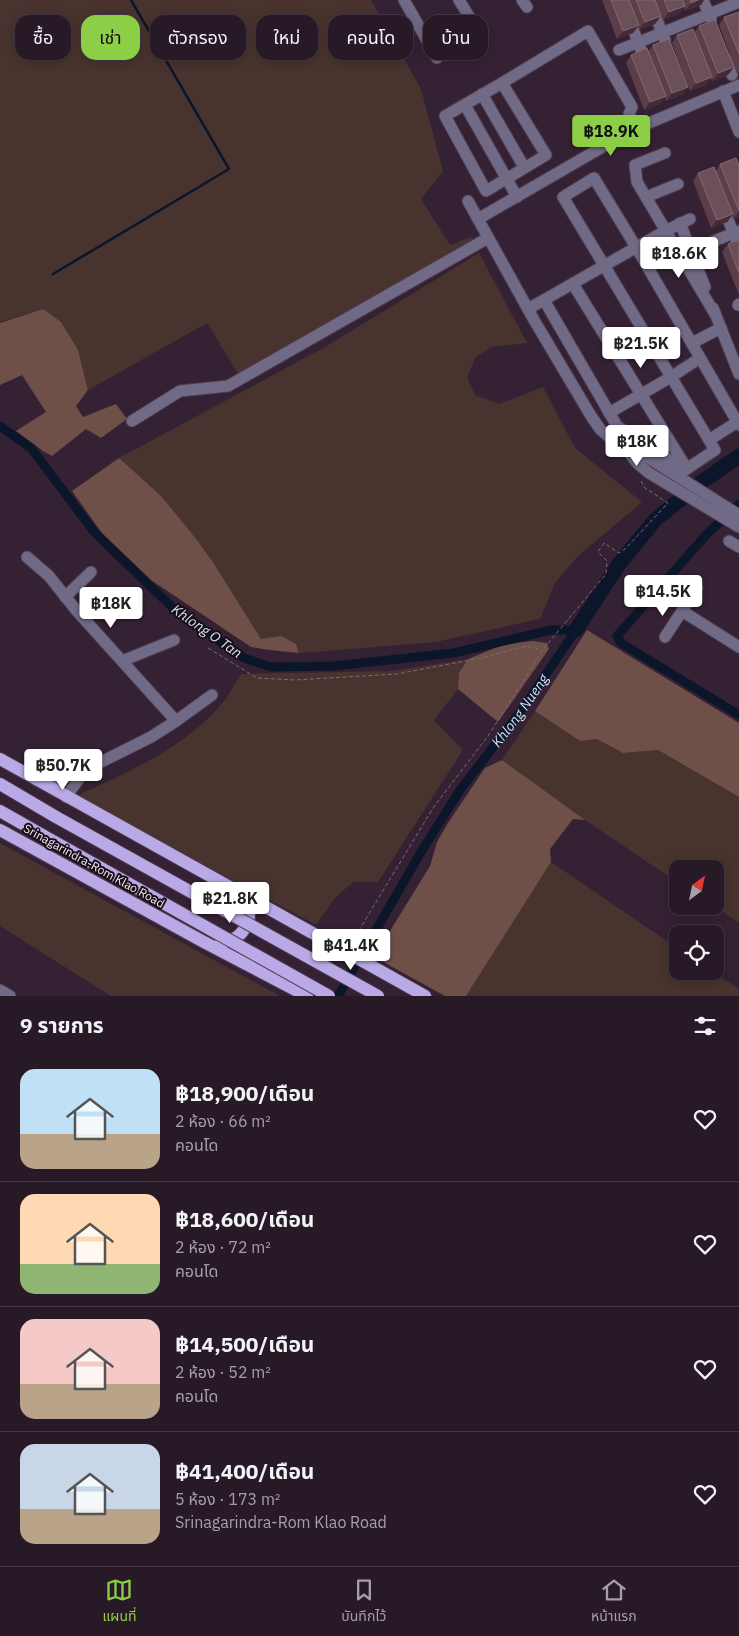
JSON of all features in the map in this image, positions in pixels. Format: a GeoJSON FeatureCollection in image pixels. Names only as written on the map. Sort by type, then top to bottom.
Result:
{"type":"FeatureCollection","features":[{"type":"Feature","properties":{"kind":"main road"},"geometry":{"type":"LineString","coordinates":[[0,759],[235,892],[425,996]]}},
{"type":"Feature","properties":{"kind":"main road","name":"Srinagarindra-Rom Klao Road"},"geometry":{"type":"LineString","coordinates":[[0,784],[378,996]]}},
{"type":"Feature","properties":{"kind":"main road","name":"Srinagarindra-Rom Klao Road"},"geometry":{"type":"LineString","coordinates":[[0,811],[329,996]]}},
{"type":"Feature","properties":{"kind":"main road","name":"Srinagarindra-Rom Klao Road"},"geometry":{"type":"LineString","coordinates":[[0,830],[202,941],[307,996]]}},
{"type":"Feature","properties":{"kind":"main road"},"geometry":{"type":"LineString","coordinates":[[202,941],[230,940],[238,937],[249,916],[248,909],[235,892]]}},
{"type":"Feature","properties":{"kind":"street"},"geometry":{"type":"LineString","coordinates":[[404,0],[423,33]]}},
{"type":"Feature","properties":{"kind":"street"},"geometry":{"type":"LineString","coordinates":[[460,0],[469,15]]}},
{"type":"Feature","properties":{"kind":"street"},"geometry":{"type":"LineString","coordinates":[[622,0],[645,60]]}},
{"type":"Feature","properties":{"kind":"street"},"geometry":{"type":"LineString","coordinates":[[649,0],[668,49]]}},
{"type":"Feature","properties":{"kind":"street"},"geometry":{"type":"LineString","coordinates":[[703,0],[716,31]]}},
{"type":"Feature","properties":{"kind":"street"},"geometry":{"type":"LineString","coordinates":[[620,50],[734,2],[737,18]]}},
{"type":"Feature","properties":{"kind":"street"},"geometry":{"type":"LineString","coordinates":[[502,83],[546,155],[486,191],[445,116],[588,32],[632,107],[629,114],[635,128]]}},
{"type":"Feature","properties":{"kind":"street"},"geometry":{"type":"LineString","coordinates":[[722,49],[732,75]]}},
{"type":"Feature","properties":{"kind":"street"},"geometry":{"type":"LineString","coordinates":[[478,220],[635,128],[739,85]]}},
{"type":"Feature","properties":{"kind":"street"},"geometry":{"type":"LineString","coordinates":[[723,91],[739,132]]}},
{"type":"Feature","properties":{"kind":"street"},"geometry":{"type":"LineString","coordinates":[[482,94],[524,167]]}},
{"type":"Feature","properties":{"kind":"street"},"geometry":{"type":"LineString","coordinates":[[465,105],[518,197]]}},
{"type":"Feature","properties":{"kind":"street"},"geometry":{"type":"LineString","coordinates":[[665,153],[635,165],[637,182],[715,314]]}},
{"type":"Feature","properties":{"kind":"street"},"geometry":{"type":"LineString","coordinates":[[544,300],[617,426],[685,470],[715,450],[563,197],[594,178],[738,423],[709,440]]}},
{"type":"Feature","properties":{"kind":"street"},"geometry":{"type":"LineString","coordinates":[[646,197],[678,184]]}},
{"type":"Feature","properties":{"kind":"street"},"geometry":{"type":"LineString","coordinates":[[720,199],[736,232],[739,247]]}},
{"type":"Feature","properties":{"kind":"street"},"geometry":{"type":"LineString","coordinates":[[468,201],[528,310],[591,416],[610,438],[628,451],[641,454],[649,468],[739,527]]}},
{"type":"Feature","properties":{"kind":"street"},"geometry":{"type":"LineString","coordinates":[[528,310],[636,247],[685,221],[715,314],[739,374]]}},
{"type":"Feature","properties":{"kind":"street"},"geometry":{"type":"LineString","coordinates":[[714,241],[736,232]]}},
{"type":"Feature","properties":{"kind":"street"},"geometry":{"type":"LineString","coordinates":[[132,421],[180,391],[228,386],[488,238]]}},
{"type":"Feature","properties":{"kind":"street"},"geometry":{"type":"LineString","coordinates":[[573,284],[687,469]]}},
{"type":"Feature","properties":{"kind":"street"},"geometry":{"type":"LineString","coordinates":[[692,344],[721,328]]}},
{"type":"Feature","properties":{"kind":"street"},"geometry":{"type":"LineString","coordinates":[[609,413],[700,358]]}},
{"type":"Feature","properties":{"kind":"street"},"geometry":{"type":"LineString","coordinates":[[649,468],[739,515]]}},
{"type":"Feature","properties":{"kind":"street"},"geometry":{"type":"LineString","coordinates":[[729,541],[739,548]]}},
{"type":"Feature","properties":{"kind":"street"},"geometry":{"type":"LineString","coordinates":[[27,557],[42,569],[176,721]]}},
{"type":"Feature","properties":{"kind":"street"},"geometry":{"type":"LineString","coordinates":[[65,597],[91,572]]}},
{"type":"Feature","properties":{"kind":"street"},"geometry":{"type":"LineString","coordinates":[[665,637],[697,588]]}},
{"type":"Feature","properties":{"kind":"street"},"geometry":{"type":"LineString","coordinates":[[682,611],[739,647]]}},
{"type":"Feature","properties":{"kind":"street"},"geometry":{"type":"LineString","coordinates":[[122,661],[174,640]]}},
{"type":"Feature","properties":{"kind":"street"},"geometry":{"type":"LineString","coordinates":[[36,780],[49,780],[85,770],[152,737],[212,695]]}},
{"type":"Feature","properties":{"kind":"street"},"geometry":{"type":"LineString","coordinates":[[66,796],[85,770]]}},
{"type":"Feature","properties":{"kind":"street"},"geometry":{"type":"LineString","coordinates":[[0,990],[10,996]]}},
{"type":"Feature","properties":{"kind":"path"},"geometry":{"type":"LineString","coordinates":[[350,945],[433,808],[488,736],[545,647],[606,574],[607,561],[598,552],[604,543],[619,553],[668,503],[645,488],[641,481],[649,468]]}},
{"type":"Feature","properties":{"kind":"path"},"geometry":{"type":"LineString","coordinates":[[208,648],[257,678],[295,680],[397,674],[486,657],[521,647],[533,647],[543,652]]}},
{"type":"Feature","properties":{"kind":"shaded area"},"geometry":{"type":"Polygon","coordinates":[[[0,0],[371,0],[379,15],[328,15],[328,60],[405,60],[421,89],[443,171],[421,199],[450,245],[471,237],[473,241],[239,375],[207,323],[88,390],[78,350],[43,309],[0,322],[0,0]]]}},
{"type":"Feature","properties":{"kind":"shaded area"},"geometry":{"type":"Polygon","coordinates":[[[479,253],[527,343],[492,347],[476,357],[467,377],[475,395],[499,404],[543,387],[575,448],[642,502],[578,556],[555,583],[540,619],[436,642],[314,652],[299,653],[296,644],[261,639],[197,540],[119,458],[325,347],[479,253]]]}},
{"type":"Feature","properties":{"kind":"shaded area"},"geometry":{"type":"Polygon","coordinates":[[[43,309],[61,322],[78,350],[88,390],[76,406],[83,417],[116,404],[127,419],[101,438],[86,429],[52,456],[16,431],[46,412],[22,375],[0,385],[0,323],[43,309]]]}},
{"type":"Feature","properties":{"kind":"shaded area"},"geometry":{"type":"Polygon","coordinates":[[[119,458],[161,496],[197,540],[261,639],[281,636],[296,644],[299,653],[251,647],[151,580],[102,533],[72,491],[119,458]]]}},
{"type":"Feature","properties":{"kind":"shaded area"},"geometry":{"type":"Polygon","coordinates":[[[587,630],[739,723],[739,797],[658,750],[623,753],[597,739],[580,741],[535,711],[587,630]]]}},
{"type":"Feature","properties":{"kind":"shaded area"},"geometry":{"type":"Polygon","coordinates":[[[533,641],[547,643],[549,649],[498,722],[458,689],[459,673],[468,659],[505,644],[533,641]]]}},
{"type":"Feature","properties":{"kind":"shaded area"},"geometry":{"type":"Polygon","coordinates":[[[468,659],[459,673],[458,689],[434,720],[463,750],[378,882],[353,882],[335,898],[316,925],[80,798],[78,795],[138,767],[176,744],[210,717],[225,700],[241,674],[392,671],[468,659]]]}},
{"type":"Feature","properties":{"kind":"shaded area"},"geometry":{"type":"Polygon","coordinates":[[[535,711],[580,741],[597,739],[623,753],[658,750],[739,797],[739,923],[724,913],[724,860],[669,860],[669,877],[585,820],[502,760],[535,711]]]}},
{"type":"Feature","properties":{"kind":"shaded area"},"geometry":{"type":"Polygon","coordinates":[[[502,760],[585,820],[573,819],[550,849],[551,862],[466,996],[445,996],[374,957],[430,866],[437,842],[448,823],[485,768],[502,760]]]}},
{"type":"Feature","properties":{"kind":"shaded area"},"geometry":{"type":"Polygon","coordinates":[[[0,843],[280,996],[111,996],[0,926],[0,843]]]}},
{"type":"Feature","properties":{"kind":"shaded area"},"geometry":{"type":"Polygon","coordinates":[[[551,862],[669,943],[669,980],[724,979],[739,989],[739,996],[466,996],[551,862]]]}},
{"type":"Feature","properties":{"kind":"building"},"geometry":{"type":"Polygon","coordinates":[[[611,0],[629,0],[639,25],[623,31],[611,0]]]}},
{"type":"Feature","properties":{"kind":"building"},"geometry":{"type":"Polygon","coordinates":[[[636,0],[655,0],[661,16],[645,22],[636,0]]]}},
{"type":"Feature","properties":{"kind":"building"},"geometry":{"type":"Polygon","coordinates":[[[664,0],[683,0],[685,6],[669,12],[664,0]]]}},
{"type":"Feature","properties":{"kind":"building"},"geometry":{"type":"Polygon","coordinates":[[[739,12],[739,54],[724,17],[739,12]]]}},
{"type":"Feature","properties":{"kind":"building"},"geometry":{"type":"Polygon","coordinates":[[[715,20],[734,67],[718,73],[699,26],[715,20]]]}},
{"type":"Feature","properties":{"kind":"building"},"geometry":{"type":"Polygon","coordinates":[[[693,29],[712,77],[696,83],[677,35],[693,29]]]}},
{"type":"Feature","properties":{"kind":"building"},"geometry":{"type":"Polygon","coordinates":[[[669,39],[688,87],[672,93],[653,45],[669,39]]]}},
{"type":"Feature","properties":{"kind":"building"},"geometry":{"type":"Polygon","coordinates":[[[647,48],[666,96],[650,102],[631,55],[647,48]]]}},
{"type":"Feature","properties":{"kind":"building"},"geometry":{"type":"Polygon","coordinates":[[[736,158],[739,165],[739,211],[720,164],[736,158]]]}},
{"type":"Feature","properties":{"kind":"building"},"geometry":{"type":"Polygon","coordinates":[[[714,167],[733,214],[717,220],[698,173],[714,167]]]}},
{"type":"Feature","properties":{"kind":"building"},"geometry":{"type":"Polygon","coordinates":[[[739,240],[739,273],[728,244],[739,240]]]}},
{"type":"Feature","properties":{"kind":"waterway"},"geometry":{"type":"LineString","coordinates":[[53,274],[229,169],[131,0]]}},
{"type":"Feature","properties":{"kind":"waterway","name":"Khlong O Tan"},"geometry":{"type":"LineString","coordinates":[[0,426],[31,448],[95,533],[174,609],[244,658],[271,667],[334,666],[454,653],[551,630],[576,630]]}},
{"type":"Feature","properties":{"kind":"waterway","name":"Khlong Nueng"},"geometry":{"type":"LineString","coordinates":[[576,630],[619,564],[655,520],[703,481],[739,456]]}},
{"type":"Feature","properties":{"kind":"waterway"},"geometry":{"type":"LineString","coordinates":[[739,504],[706,535],[617,636],[621,643],[739,715]]}},
{"type":"Feature","properties":{"kind":"waterway","name":"Khlong Nueng"},"geometry":{"type":"LineString","coordinates":[[338,996],[421,852],[460,790],[521,711],[576,630]]}}]}
